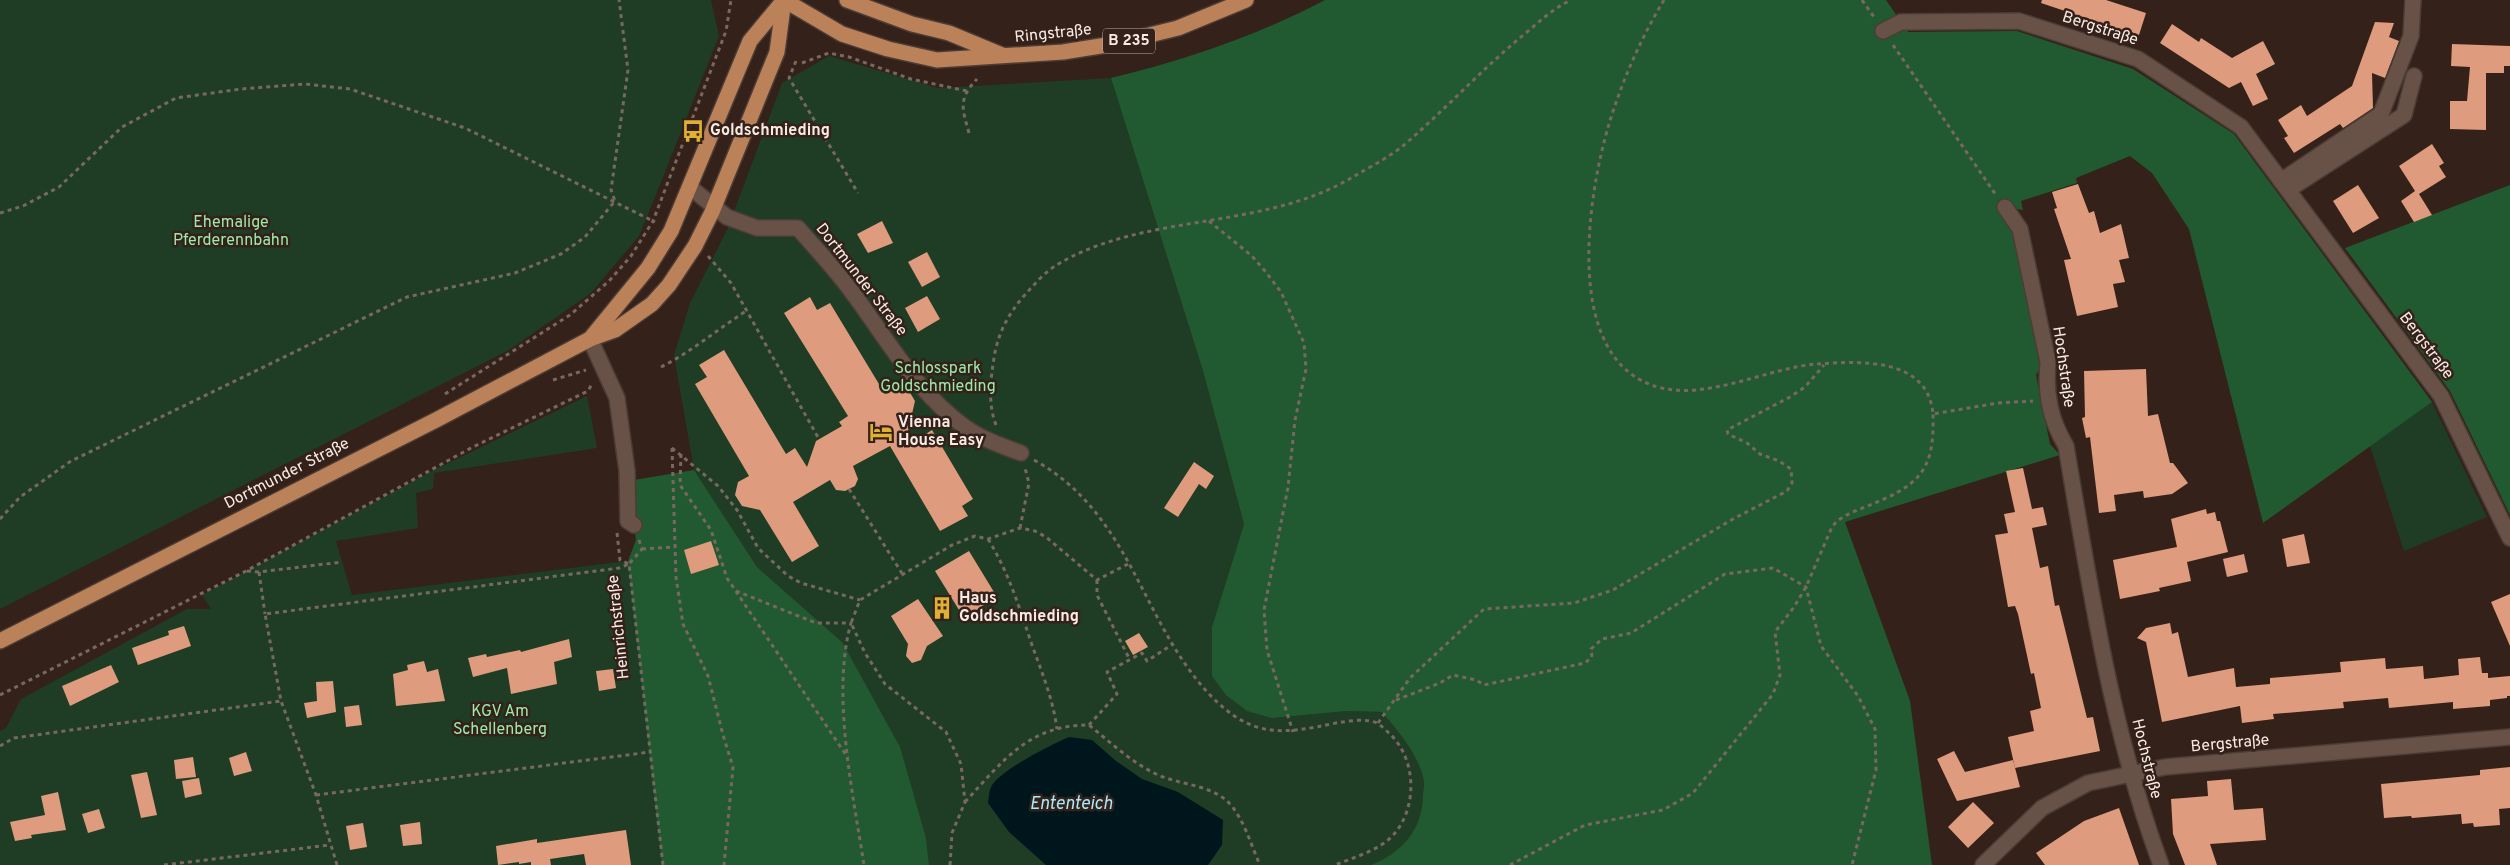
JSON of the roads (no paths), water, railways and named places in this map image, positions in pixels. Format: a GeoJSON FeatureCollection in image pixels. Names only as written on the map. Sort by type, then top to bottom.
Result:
{"type":"FeatureCollection","features":[{"type":"Feature","properties":{"kind":"main road","name":"Ringstraße"},"geometry":{"type":"LineString","coordinates":[[784,0],[842,34],[888,49],[936,60],[1064,52],[1113,44],[1178,28],[1246,0]]}},
{"type":"Feature","properties":{"kind":"main road","name":"Dortmunder Straße"},"geometry":{"type":"LineString","coordinates":[[590,339],[648,268],[671,231],[691,188],[750,41],[784,0]]}},
{"type":"Feature","properties":{"kind":"main road","name":"Dortmunder Straße"},"geometry":{"type":"LineString","coordinates":[[0,641],[436,420],[590,339],[615,330],[652,304],[669,285],[695,246],[714,208],[777,52],[784,0]]}},
{"type":"Feature","properties":{"kind":"main road","name":"Ringstraße"},"geometry":{"type":"LineString","coordinates":[[847,0],[912,24],[949,32],[1006,56]]}},
{"type":"Feature","properties":{"kind":"street"},"geometry":{"type":"LineString","coordinates":[[2285,186],[2382,114],[2411,36],[2413,0]]}},
{"type":"Feature","properties":{"kind":"street","name":"Bergstraße"},"geometry":{"type":"LineString","coordinates":[[1883,31],[1901,22],[2019,21],[2138,59],[2241,126],[2441,396],[2510,538]]}},
{"type":"Feature","properties":{"kind":"street"},"geometry":{"type":"LineString","coordinates":[[2285,186],[2404,115],[2414,76]]}},
{"type":"Feature","properties":{"kind":"street"},"geometry":{"type":"LineString","coordinates":[[691,188],[727,217]]}},
{"type":"Feature","properties":{"kind":"street"},"geometry":{"type":"LineString","coordinates":[[720,192],[727,217]]}},
{"type":"Feature","properties":{"kind":"street","name":"Hochstraße"},"geometry":{"type":"LineString","coordinates":[[2005,207],[2020,229],[2048,362],[2046,382],[2054,425],[2066,446],[2096,625],[2130,773],[2161,865]]}},
{"type":"Feature","properties":{"kind":"street","name":"Dortmunder Straße"},"geometry":{"type":"LineString","coordinates":[[727,217],[757,228],[798,228],[851,291],[920,385],[966,427],[996,443],[1021,453]]}},
{"type":"Feature","properties":{"kind":"street"},"geometry":{"type":"LineString","coordinates":[[590,339],[617,398],[627,471],[628,521],[634,525]]}},
{"type":"Feature","properties":{"kind":"street","name":"Bergstraße"},"geometry":{"type":"LineString","coordinates":[[1984,865],[2042,808],[2088,783],[2165,767],[2510,737]]}},
{"type":"Feature","properties":{"kind":"water","name":"Ententeich"},"geometry":{"type":"Polygon","coordinates":[[[1069,737],[1092,740],[1116,761],[1142,779],[1178,792],[1223,820],[1222,845],[1208,865],[1046,865],[1009,832],[988,803],[991,787],[1004,773],[1069,737]]]}},
{"type":"Feature","properties":{"kind":"place","name":"Goldschmieding"},"geometry":{"type":"Point","coordinates":[693,131]}},
{"type":"Feature","properties":{"kind":"place","name":"Vienna House Easy"},"geometry":{"type":"Point","coordinates":[881,432]}},
{"type":"Feature","properties":{"kind":"place","name":"Haus Goldschmieding"},"geometry":{"type":"Point","coordinates":[942,608]}},
{"type":"Feature","properties":{"kind":"park label","name":"Ehemalige Pferderennbahn"},"geometry":{"type":"Point","coordinates":[231,232]}},
{"type":"Feature","properties":{"kind":"park label","name":"Schlosspark Goldschmieding"},"geometry":{"type":"Point","coordinates":[938,378]}},
{"type":"Feature","properties":{"kind":"park label","name":"KGV Am Schellenberg"},"geometry":{"type":"Point","coordinates":[500,721]}}]}
